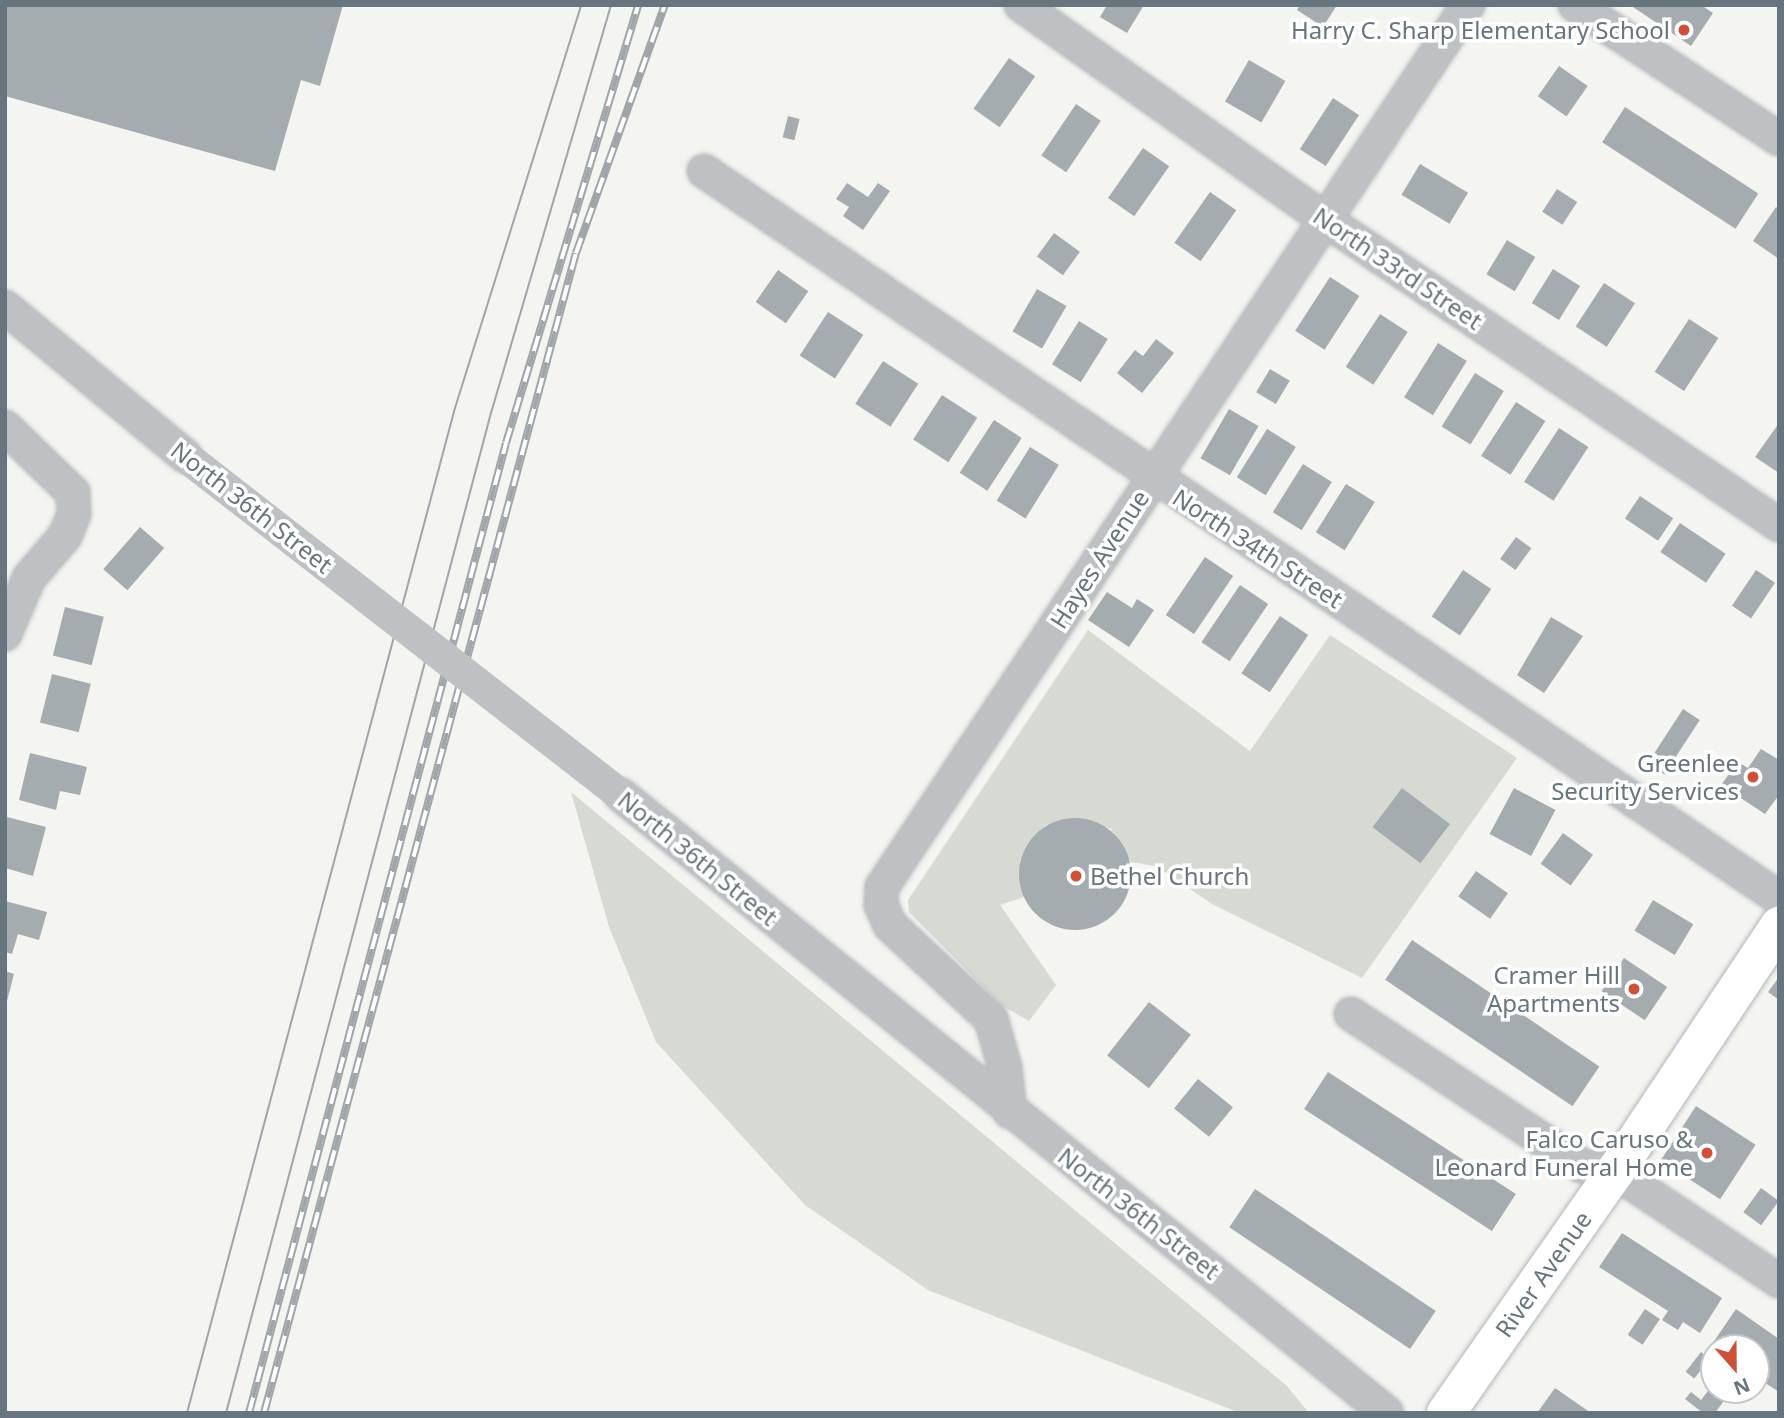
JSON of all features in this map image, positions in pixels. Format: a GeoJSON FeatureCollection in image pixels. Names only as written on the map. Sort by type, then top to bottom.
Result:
{"type":"FeatureCollection","features":[{"type":"Feature","properties":{"kind":"main road","name":"River Avenue"},"geometry":{"type":"LineString","coordinates":[[1446,1413],[1615,1172],[1779,926]]}},
{"type":"Feature","properties":{"kind":"street","name":"North 33rd Street"},"geometry":{"type":"LineString","coordinates":[[1021,5],[1324,219],[1779,525]]}},
{"type":"Feature","properties":{"kind":"street","name":"Hayes Avenue"},"geometry":{"type":"LineString","coordinates":[[1010,1112],[1005,1068],[991,1019],[890,925],[881,905],[882,887],[1468,5]]}},
{"type":"Feature","properties":{"kind":"street"},"geometry":{"type":"LineString","coordinates":[[1575,5],[1779,139]]}},
{"type":"Feature","properties":{"kind":"street","name":"North 34th Street"},"geometry":{"type":"LineString","coordinates":[[704,172],[1152,478],[1475,690],[1779,898]]}},
{"type":"Feature","properties":{"kind":"street","name":"North 36th Street"},"geometry":{"type":"LineString","coordinates":[[5,307],[185,456],[621,795],[1010,1112],[1387,1413]]}},
{"type":"Feature","properties":{"kind":"street"},"geometry":{"type":"LineString","coordinates":[[5,427],[73,493],[74,514],[65,536],[29,578],[5,634]]}},
{"type":"Feature","properties":{"kind":"street"},"geometry":{"type":"LineString","coordinates":[[1351,1014],[1582,1166],[1615,1172],[1779,1281]]}},
{"type":"Feature","properties":{"kind":"shaded area"},"geometry":{"type":"Polygon","coordinates":[[[1088,630],[1250,751],[1330,635],[1517,758],[1362,978],[1212,904],[1156,866],[1131,862],[1111,829],[1081,819],[1046,825],[1025,848],[1020,861],[1024,897],[1000,905],[1056,985],[1029,1021],[1001,1005],[909,912],[908,900],[1088,630]]]}},
{"type":"Feature","properties":{"kind":"shaded area"},"geometry":{"type":"Polygon","coordinates":[[[571,792],[1287,1386],[1309,1413],[1240,1413],[928,1290],[805,1205],[656,1042],[609,927],[571,792]]]}},
{"type":"Feature","properties":{"kind":"building"},"geometry":{"type":"Polygon","coordinates":[[[5,5],[343,5],[320,86],[301,80],[275,171],[5,96],[5,5]]]}},
{"type":"Feature","properties":{"kind":"building"},"geometry":{"type":"Polygon","coordinates":[[[1107,5],[1144,5],[1127,33],[1100,17],[1107,5]]]}},
{"type":"Feature","properties":{"kind":"building"},"geometry":{"type":"Polygon","coordinates":[[[1300,5],[1337,5],[1323,27],[1297,10],[1300,5]]]}},
{"type":"Feature","properties":{"kind":"building","name":"Harry C. Sharp Elementary School"},"geometry":{"type":"Polygon","coordinates":[[[1630,5],[1701,5],[1713,13],[1691,46],[1630,5]]]}},
{"type":"Feature","properties":{"kind":"building"},"geometry":{"type":"Polygon","coordinates":[[[1009,58],[1035,76],[1000,127],[973,109],[1009,58]]]}},
{"type":"Feature","properties":{"kind":"building"},"geometry":{"type":"Polygon","coordinates":[[[1249,60],[1285,81],[1261,123],[1225,102],[1249,60]]]}},
{"type":"Feature","properties":{"kind":"building"},"geometry":{"type":"Polygon","coordinates":[[[1559,66],[1588,86],[1566,116],[1538,96],[1559,66]]]}},
{"type":"Feature","properties":{"kind":"building"},"geometry":{"type":"Polygon","coordinates":[[[1333,98],[1359,115],[1326,166],[1300,149],[1333,98]]]}},
{"type":"Feature","properties":{"kind":"building"},"geometry":{"type":"Polygon","coordinates":[[[1076,104],[1101,121],[1066,172],[1041,155],[1076,104]]]}},
{"type":"Feature","properties":{"kind":"building"},"geometry":{"type":"Polygon","coordinates":[[[1625,107],[1758,194],[1735,229],[1602,142],[1625,107]]]}},
{"type":"Feature","properties":{"kind":"building"},"geometry":{"type":"Polygon","coordinates":[[[788,116],[800,119],[794,140],[783,137],[788,116]]]}},
{"type":"Feature","properties":{"kind":"building"},"geometry":{"type":"Polygon","coordinates":[[[1143,148],[1169,166],[1134,216],[1108,198],[1143,148]]]}},
{"type":"Feature","properties":{"kind":"building"},"geometry":{"type":"Polygon","coordinates":[[[1420,164],[1468,193],[1449,224],[1401,195],[1420,164]]]}},
{"type":"Feature","properties":{"kind":"building"},"geometry":{"type":"Polygon","coordinates":[[[847,183],[868,197],[878,183],[890,191],[863,230],[843,216],[849,207],[836,199],[847,183]]]}},
{"type":"Feature","properties":{"kind":"building"},"geometry":{"type":"Polygon","coordinates":[[[1557,189],[1577,202],[1562,225],[1542,212],[1557,189]]]}},
{"type":"Feature","properties":{"kind":"building"},"geometry":{"type":"Polygon","coordinates":[[[1210,192],[1236,210],[1201,261],[1174,243],[1210,192]]]}},
{"type":"Feature","properties":{"kind":"building"},"geometry":{"type":"Polygon","coordinates":[[[1776,207],[1779,209],[1779,259],[1753,241],[1776,207]]]}},
{"type":"Feature","properties":{"kind":"building"},"geometry":{"type":"Polygon","coordinates":[[[1054,233],[1080,252],[1063,275],[1037,256],[1054,233]]]}},
{"type":"Feature","properties":{"kind":"building"},"geometry":{"type":"Polygon","coordinates":[[[1507,240],[1535,257],[1515,291],[1486,274],[1507,240]]]}},
{"type":"Feature","properties":{"kind":"building"},"geometry":{"type":"Polygon","coordinates":[[[1553,269],[1580,286],[1559,320],[1532,303],[1553,269]]]}},
{"type":"Feature","properties":{"kind":"building"},"geometry":{"type":"Polygon","coordinates":[[[778,270],[808,291],[786,323],[756,302],[778,270]]]}},
{"type":"Feature","properties":{"kind":"building"},"geometry":{"type":"Polygon","coordinates":[[[1330,277],[1359,296],[1324,350],[1295,331],[1330,277]]]}},
{"type":"Feature","properties":{"kind":"building"},"geometry":{"type":"Polygon","coordinates":[[[1604,283],[1635,303],[1607,347],[1576,327],[1604,283]]]}},
{"type":"Feature","properties":{"kind":"building"},"geometry":{"type":"Polygon","coordinates":[[[1037,289],[1066,306],[1042,348],[1012,331],[1037,289]]]}},
{"type":"Feature","properties":{"kind":"building"},"geometry":{"type":"Polygon","coordinates":[[[828,312],[863,335],[835,378],[800,356],[828,312]]]}},
{"type":"Feature","properties":{"kind":"building"},"geometry":{"type":"Polygon","coordinates":[[[1380,314],[1408,332],[1373,385],[1346,367],[1380,314]]]}},
{"type":"Feature","properties":{"kind":"building"},"geometry":{"type":"Polygon","coordinates":[[[1689,319],[1718,338],[1684,391],[1655,372],[1689,319]]]}},
{"type":"Feature","properties":{"kind":"building"},"geometry":{"type":"Polygon","coordinates":[[[1079,321],[1108,339],[1081,382],[1052,364],[1079,321]]]}},
{"type":"Feature","properties":{"kind":"building"},"geometry":{"type":"Polygon","coordinates":[[[1156,339],[1174,353],[1142,393],[1117,373],[1135,350],[1143,356],[1156,339]]]}},
{"type":"Feature","properties":{"kind":"building"},"geometry":{"type":"Polygon","coordinates":[[[1438,343],[1467,361],[1433,415],[1404,397],[1438,343]]]}},
{"type":"Feature","properties":{"kind":"building"},"geometry":{"type":"Polygon","coordinates":[[[883,361],[918,384],[890,427],[855,404],[883,361]]]}},
{"type":"Feature","properties":{"kind":"building"},"geometry":{"type":"Polygon","coordinates":[[[1270,369],[1290,381],[1276,404],[1256,392],[1270,369]]]}},
{"type":"Feature","properties":{"kind":"building"},"geometry":{"type":"Polygon","coordinates":[[[1475,373],[1504,391],[1470,444],[1442,426],[1475,373]]]}},
{"type":"Feature","properties":{"kind":"building"},"geometry":{"type":"Polygon","coordinates":[[[942,395],[977,418],[948,462],[913,439],[942,395]]]}},
{"type":"Feature","properties":{"kind":"building"},"geometry":{"type":"Polygon","coordinates":[[[1516,402],[1545,421],[1510,475],[1481,456],[1516,402]]]}},
{"type":"Feature","properties":{"kind":"building"},"geometry":{"type":"Polygon","coordinates":[[[1229,409],[1258,426],[1230,475],[1200,458],[1229,409]]]}},
{"type":"Feature","properties":{"kind":"building"},"geometry":{"type":"Polygon","coordinates":[[[994,420],[1022,438],[987,491],[960,473],[994,420]]]}},
{"type":"Feature","properties":{"kind":"building"},"geometry":{"type":"Polygon","coordinates":[[[1779,423],[1779,473],[1755,457],[1779,423]]]}},
{"type":"Feature","properties":{"kind":"building"},"geometry":{"type":"Polygon","coordinates":[[[1559,428],[1588,447],[1553,501],[1524,482],[1559,428]]]}},
{"type":"Feature","properties":{"kind":"building"},"geometry":{"type":"Polygon","coordinates":[[[1267,429],[1296,447],[1266,495],[1237,477],[1267,429]]]}},
{"type":"Feature","properties":{"kind":"building"},"geometry":{"type":"Polygon","coordinates":[[[1030,447],[1059,465],[1025,518],[997,500],[1030,447]]]}},
{"type":"Feature","properties":{"kind":"building"},"geometry":{"type":"Polygon","coordinates":[[[1303,464],[1332,482],[1302,530],[1273,512],[1303,464]]]}},
{"type":"Feature","properties":{"kind":"building"},"geometry":{"type":"Polygon","coordinates":[[[1346,484],[1375,502],[1345,550],[1316,532],[1346,484]]]}},
{"type":"Feature","properties":{"kind":"building"},"geometry":{"type":"Polygon","coordinates":[[[1640,496],[1673,518],[1658,541],[1625,518],[1640,496]]]}},
{"type":"Feature","properties":{"kind":"building"},"geometry":{"type":"Polygon","coordinates":[[[1680,523],[1726,554],[1706,583],[1660,552],[1680,523]]]}},
{"type":"Feature","properties":{"kind":"building"},"geometry":{"type":"Polygon","coordinates":[[[140,527],[164,548],[127,590],[103,569],[140,527]]]}},
{"type":"Feature","properties":{"kind":"building"},"geometry":{"type":"Polygon","coordinates":[[[1516,537],[1531,548],[1516,570],[1500,559],[1516,537]]]}},
{"type":"Feature","properties":{"kind":"building"},"geometry":{"type":"Polygon","coordinates":[[[1205,557],[1233,576],[1194,634],[1166,615],[1205,557]]]}},
{"type":"Feature","properties":{"kind":"building"},"geometry":{"type":"Polygon","coordinates":[[[1463,570],[1491,589],[1460,635],[1432,616],[1463,570]]]}},
{"type":"Feature","properties":{"kind":"building"},"geometry":{"type":"Polygon","coordinates":[[[1756,570],[1775,583],[1751,619],[1732,606],[1756,570]]]}},
{"type":"Feature","properties":{"kind":"building"},"geometry":{"type":"Polygon","coordinates":[[[1240,585],[1268,604],[1230,661],[1201,642],[1240,585]]]}},
{"type":"Feature","properties":{"kind":"building"},"geometry":{"type":"Polygon","coordinates":[[[1107,592],[1132,608],[1137,599],[1154,610],[1129,647],[1088,620],[1107,592]]]}},
{"type":"Feature","properties":{"kind":"building"},"geometry":{"type":"Polygon","coordinates":[[[65,607],[104,617],[92,665],[53,656],[65,607]]]}},
{"type":"Feature","properties":{"kind":"building"},"geometry":{"type":"Polygon","coordinates":[[[1280,616],[1308,635],[1270,692],[1241,673],[1280,616]]]}},
{"type":"Feature","properties":{"kind":"building"},"geometry":{"type":"Polygon","coordinates":[[[1551,617],[1583,636],[1544,693],[1517,675],[1551,617]]]}},
{"type":"Feature","properties":{"kind":"building"},"geometry":{"type":"Polygon","coordinates":[[[52,674],[91,684],[79,732],[40,723],[52,674]]]}},
{"type":"Feature","properties":{"kind":"building"},"geometry":{"type":"Polygon","coordinates":[[[1683,709],[1700,720],[1664,774],[1648,764],[1683,709]]]}},
{"type":"Feature","properties":{"kind":"building","name":"Greenlee Security Services"},"geometry":{"type":"Polygon","coordinates":[[[1761,749],[1779,760],[1779,795],[1765,814],[1721,785],[1738,762],[1748,768],[1761,749]]]}},
{"type":"Feature","properties":{"kind":"building"},"geometry":{"type":"Polygon","coordinates":[[[30,753],[87,767],[80,795],[60,791],[56,810],[19,800],[30,753]]]}},
{"type":"Feature","properties":{"kind":"building"},"geometry":{"type":"Polygon","coordinates":[[[1402,788],[1450,824],[1420,863],[1373,827],[1402,788]]]}},
{"type":"Feature","properties":{"kind":"building"},"geometry":{"type":"Polygon","coordinates":[[[1514,788],[1555,810],[1531,856],[1490,834],[1514,788]]]}},
{"type":"Feature","properties":{"kind":"building"},"geometry":{"type":"Polygon","coordinates":[[[7,817],[46,827],[33,876],[5,868],[7,817]]]}},
{"type":"Feature","properties":{"kind":"building","name":"Bethel Church"},"geometry":{"type":"Polygon","coordinates":[[[1075,818],[1097,822],[1115,834],[1127,852],[1131,874],[1127,896],[1115,914],[1097,926],[1075,930],[1053,926],[1035,914],[1023,896],[1019,874],[1023,852],[1035,834],[1053,822],[1075,818]]]}},
{"type":"Feature","properties":{"kind":"building"},"geometry":{"type":"Polygon","coordinates":[[[1563,833],[1593,855],[1571,885],[1541,864],[1563,833]]]}},
{"type":"Feature","properties":{"kind":"building"},"geometry":{"type":"Polygon","coordinates":[[[1476,871],[1508,893],[1490,919],[1458,896],[1476,871]]]}},
{"type":"Feature","properties":{"kind":"building"},"geometry":{"type":"Polygon","coordinates":[[[1653,900],[1693,924],[1675,955],[1634,931],[1653,900]]]}},
{"type":"Feature","properties":{"kind":"building"},"geometry":{"type":"Polygon","coordinates":[[[5,901],[47,912],[39,940],[18,934],[12,954],[5,952],[5,901]]]}},
{"type":"Feature","properties":{"kind":"building"},"geometry":{"type":"Polygon","coordinates":[[[1412,940],[1599,1066],[1573,1106],[1385,980],[1412,940]]]}},
{"type":"Feature","properties":{"kind":"building","name":"Cramer Hill Apartments"},"geometry":{"type":"Polygon","coordinates":[[[1624,958],[1667,987],[1645,1020],[1602,991],[1624,958]]]}},
{"type":"Feature","properties":{"kind":"building"},"geometry":{"type":"Polygon","coordinates":[[[5,971],[14,974],[6,1005],[5,1004],[5,971]]]}},
{"type":"Feature","properties":{"kind":"building"},"geometry":{"type":"Polygon","coordinates":[[[1779,977],[1779,1000],[1768,992],[1779,977]]]}},
{"type":"Feature","properties":{"kind":"building"},"geometry":{"type":"Polygon","coordinates":[[[1149,1002],[1191,1035],[1149,1088],[1107,1056],[1149,1002]]]}},
{"type":"Feature","properties":{"kind":"building"},"geometry":{"type":"Polygon","coordinates":[[[1328,1072],[1516,1194],[1492,1231],[1304,1109],[1328,1072]]]}},
{"type":"Feature","properties":{"kind":"building"},"geometry":{"type":"Polygon","coordinates":[[[1198,1079],[1233,1107],[1209,1137],[1174,1109],[1198,1079]]]}},
{"type":"Feature","properties":{"kind":"building","name":"Falco Caruso & Leonard Funeral Home"},"geometry":{"type":"Polygon","coordinates":[[[1696,1106],[1756,1145],[1720,1199],[1661,1161],[1696,1106]]]}},
{"type":"Feature","properties":{"kind":"building"},"geometry":{"type":"Polygon","coordinates":[[[1761,1188],[1779,1201],[1761,1225],[1743,1212],[1761,1188]]]}},
{"type":"Feature","properties":{"kind":"building"},"geometry":{"type":"Polygon","coordinates":[[[1255,1189],[1436,1311],[1410,1349],[1229,1227],[1255,1189]]]}},
{"type":"Feature","properties":{"kind":"building"},"geometry":{"type":"Polygon","coordinates":[[[1622,1233],[1722,1298],[1700,1333],[1683,1322],[1678,1330],[1662,1320],[1668,1311],[1599,1267],[1622,1233]]]}},
{"type":"Feature","properties":{"kind":"building"},"geometry":{"type":"Polygon","coordinates":[[[1645,1309],[1660,1319],[1643,1345],[1628,1335],[1645,1309]]]}},
{"type":"Feature","properties":{"kind":"building"},"geometry":{"type":"Polygon","coordinates":[[[1736,1309],[1779,1339],[1779,1392],[1770,1386],[1770,1334],[1719,1334],[1736,1309]]]}},
{"type":"Feature","properties":{"kind":"building"},"geometry":{"type":"Polygon","coordinates":[[[1700,1353],[1700,1371],[1694,1378],[1686,1372],[1700,1353]]]}},
{"type":"Feature","properties":{"kind":"building"},"geometry":{"type":"Polygon","coordinates":[[[1555,1388],[1591,1413],[1537,1413],[1555,1388]]]}},
{"type":"Feature","properties":{"kind":"building"},"geometry":{"type":"Polygon","coordinates":[[[1691,1392],[1700,1399],[1700,1404],[1722,1404],[1715,1413],[1703,1413],[1685,1399],[1691,1392]]]}},
{"type":"Feature","properties":{"kind":"tram line"},"geometry":{"type":"LineString","coordinates":[[187,1413],[455,408],[581,5]]}},
{"type":"Feature","properties":{"kind":"tram line"},"geometry":{"type":"LineString","coordinates":[[226,1413],[491,413],[611,5]]}},
{"type":"Feature","properties":{"kind":"railway"},"geometry":{"type":"LineString","coordinates":[[249,1413],[506,443],[638,5]]}},
{"type":"Feature","properties":{"kind":"railway"},"geometry":{"type":"LineString","coordinates":[[264,1413],[576,253],[665,5]]}},
{"type":"Feature","properties":{"kind":"place","name":"Harry C. Sharp Elementary School"},"geometry":{"type":"Point","coordinates":[1684,30]}},
{"type":"Feature","properties":{"kind":"place","name":"Greenlee Security Services"},"geometry":{"type":"Point","coordinates":[1753,777]}},
{"type":"Feature","properties":{"kind":"place","name":"Bethel Church"},"geometry":{"type":"Point","coordinates":[1076,876]}},
{"type":"Feature","properties":{"kind":"place","name":"Cramer Hill Apartments"},"geometry":{"type":"Point","coordinates":[1634,989]}},
{"type":"Feature","properties":{"kind":"place","name":"Falco Caruso & Leonard Funeral Home"},"geometry":{"type":"Point","coordinates":[1707,1153]}}]}
